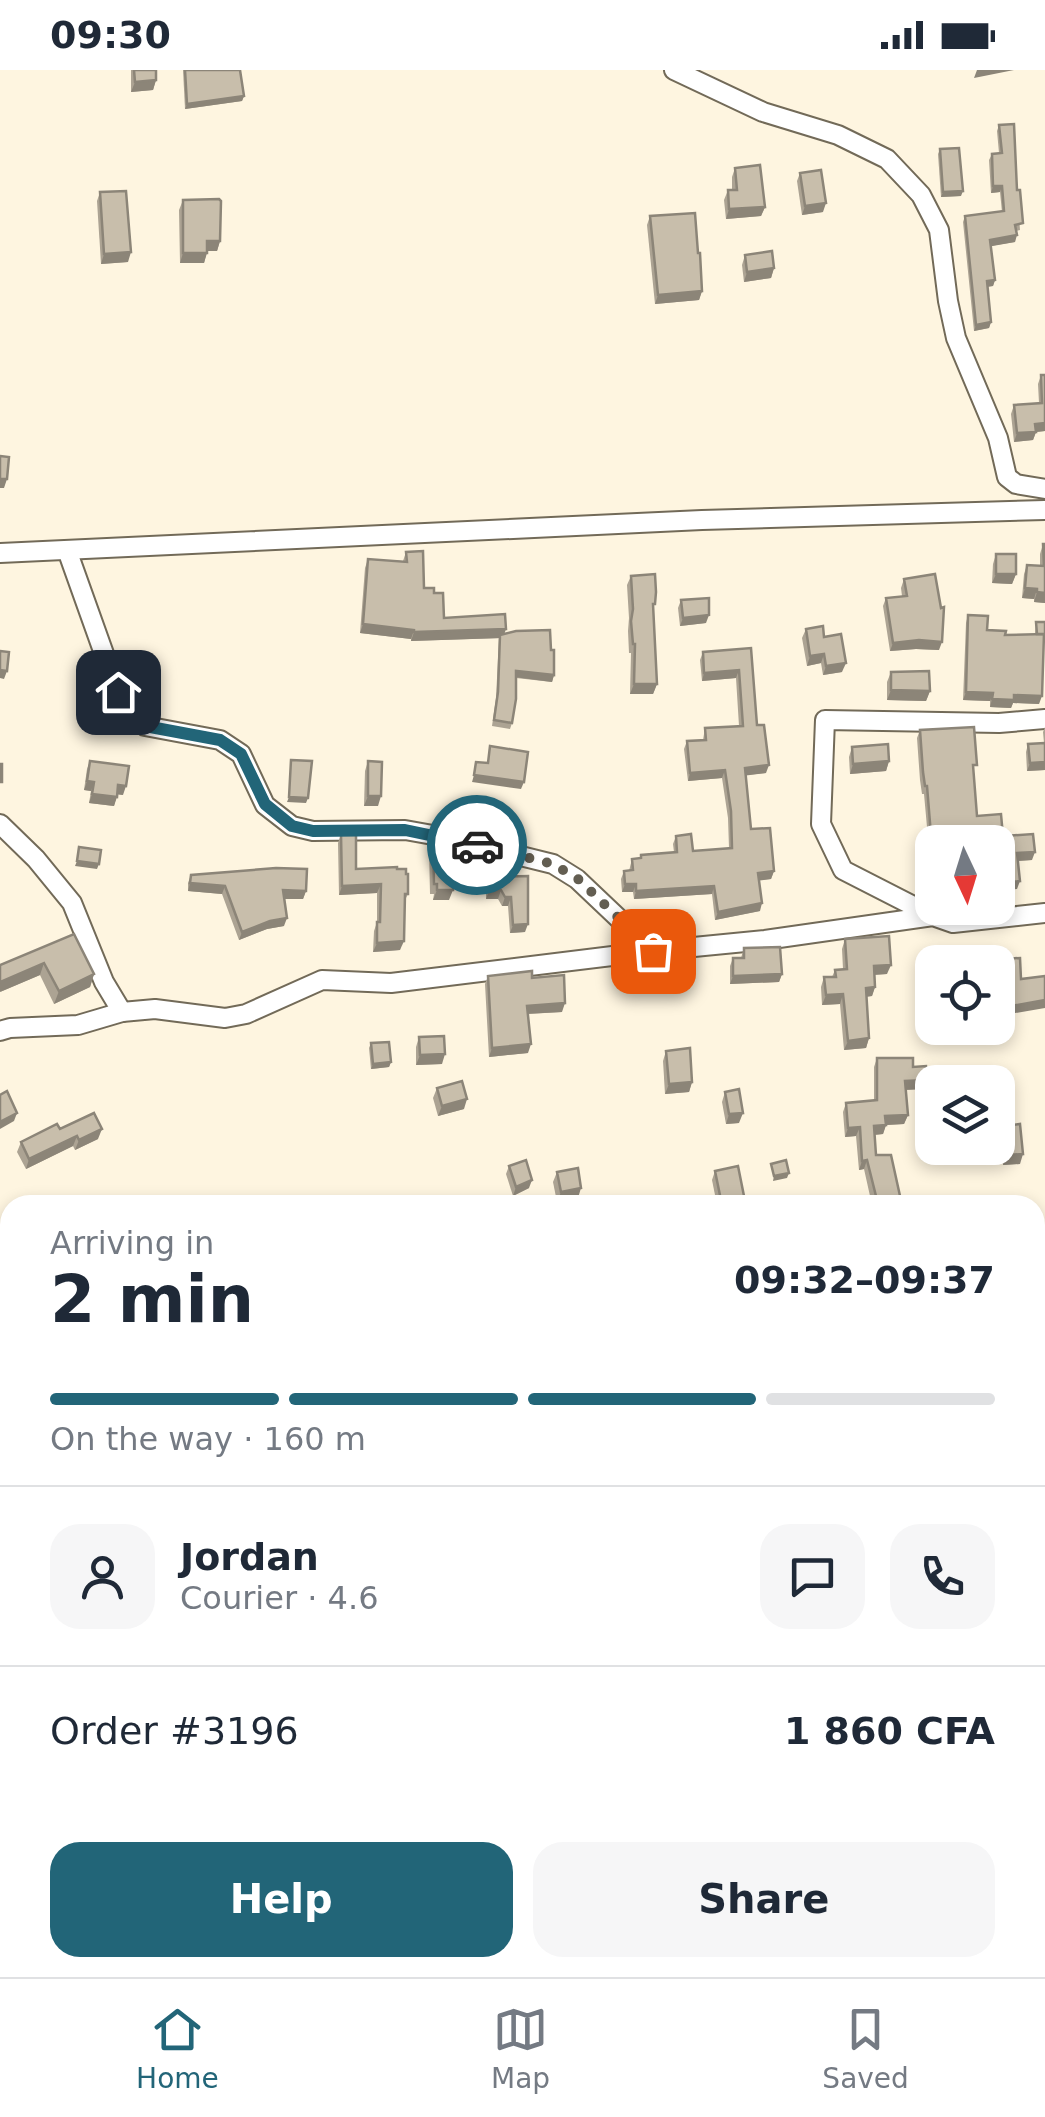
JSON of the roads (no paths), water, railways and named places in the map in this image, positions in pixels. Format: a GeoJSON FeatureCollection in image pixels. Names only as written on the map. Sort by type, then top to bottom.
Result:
{"type":"FeatureCollection","features":[{"type":"Feature","properties":{"kind":"street"},"geometry":{"type":"LineString","coordinates":[[674,70],[763,112],[838,135],[887,159],[922,195],[939,230],[956,338],[998,438],[1008,477],[1016,484],[1045,490]]}},
{"type":"Feature","properties":{"kind":"street"},"geometry":{"type":"LineString","coordinates":[[0,553],[702,520],[1045,510]]}},
{"type":"Feature","properties":{"kind":"street"},"geometry":{"type":"LineString","coordinates":[[66,550],[118,692],[145,726],[220,740],[241,754],[265,804],[292,826],[313,831],[405,830],[553,864],[578,879],[653,951]]}},
{"type":"Feature","properties":{"kind":"street"},"geometry":{"type":"LineString","coordinates":[[915,906],[844,870],[821,824],[824,720],[999,724],[1045,720]]}},
{"type":"Feature","properties":{"kind":"street"},"geometry":{"type":"LineString","coordinates":[[0,824],[36,859],[72,904],[104,982],[122,1012]]}},
{"type":"Feature","properties":{"kind":"street"},"geometry":{"type":"LineString","coordinates":[[1015,916],[1045,913]]}},
{"type":"Feature","properties":{"kind":"street"},"geometry":{"type":"LineString","coordinates":[[0,1031],[78,1024],[122,1012],[155,1009],[225,1018],[246,1014],[322,980],[391,983],[915,919]]}}]}
